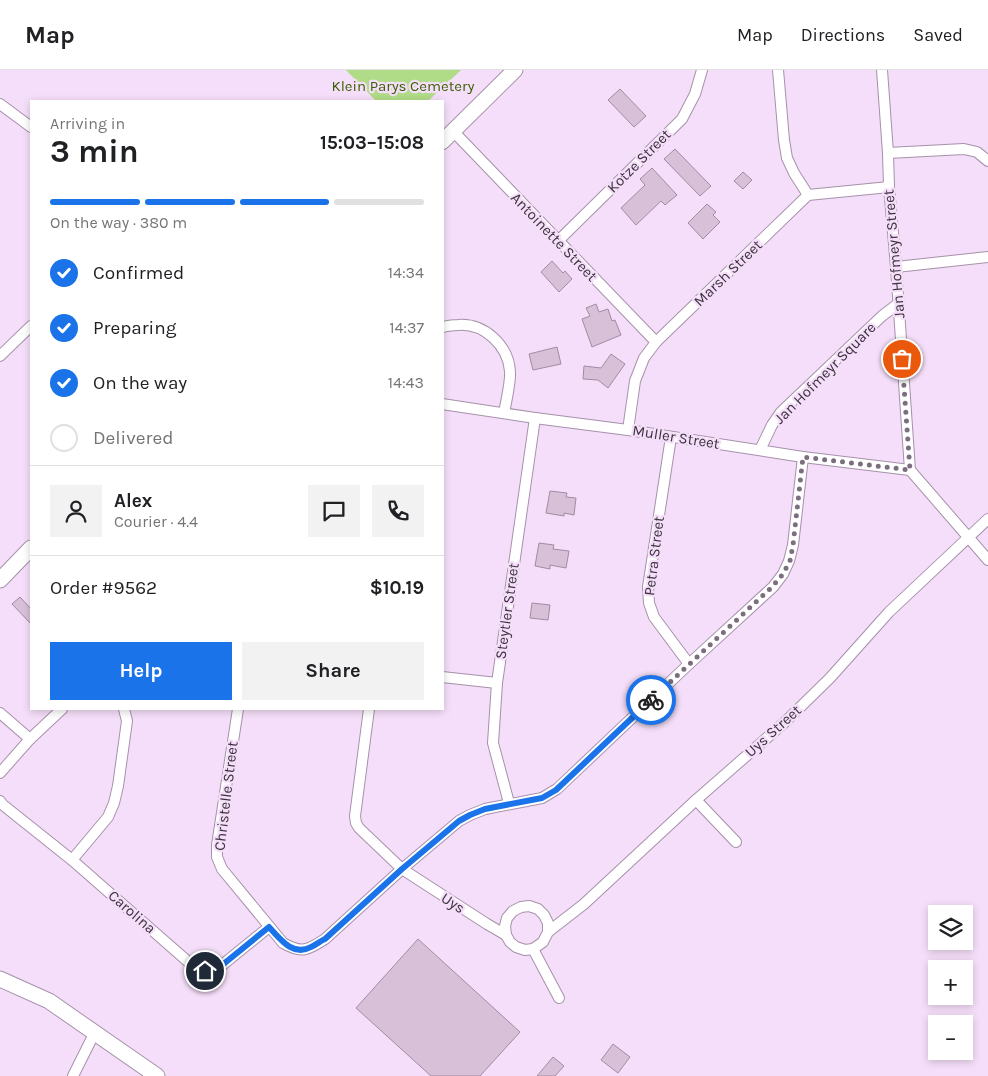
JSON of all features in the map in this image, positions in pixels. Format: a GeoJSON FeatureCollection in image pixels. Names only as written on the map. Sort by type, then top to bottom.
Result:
{"type":"FeatureCollection","features":[{"type":"Feature","properties":{"kind":"street"},"geometry":{"type":"LineString","coordinates":[[448,137],[515,70]]}},
{"type":"Feature","properties":{"kind":"street","name":"Kotze Street"},"geometry":{"type":"LineString","coordinates":[[558,241],[682,119],[695,94],[702,70]]}},
{"type":"Feature","properties":{"kind":"street"},"geometry":{"type":"LineString","coordinates":[[778,70],[787,158],[808,195],[889,187]]}},
{"type":"Feature","properties":{"kind":"street","name":"Jan Hofmeyr Street"},"geometry":{"type":"LineString","coordinates":[[882,70],[910,470]]}},
{"type":"Feature","properties":{"kind":"street"},"geometry":{"type":"LineString","coordinates":[[0,104],[30,126]]}},
{"type":"Feature","properties":{"kind":"street","name":"Antoinette Street"},"geometry":{"type":"LineString","coordinates":[[448,137],[558,241],[656,342]]}},
{"type":"Feature","properties":{"kind":"street"},"geometry":{"type":"LineString","coordinates":[[888,153],[964,149],[977,152],[988,161]]}},
{"type":"Feature","properties":{"kind":"street","name":"Marsh Street"},"geometry":{"type":"LineString","coordinates":[[628,430],[635,381],[644,358],[656,342],[808,195]]}},
{"type":"Feature","properties":{"kind":"street"},"geometry":{"type":"LineString","coordinates":[[896,266],[988,257]]}},
{"type":"Feature","properties":{"kind":"street","name":"Jan Hofmeyr Square"},"geometry":{"type":"LineString","coordinates":[[760,450],[772,425],[782,412],[882,316],[899,304]]}},
{"type":"Feature","properties":{"kind":"street"},"geometry":{"type":"LineString","coordinates":[[444,327],[459,324],[480,328],[497,340],[507,356],[510,372],[504,413]]}},
{"type":"Feature","properties":{"kind":"street"},"geometry":{"type":"LineString","coordinates":[[0,356],[30,327]]}},
{"type":"Feature","properties":{"kind":"street","name":"Muller Street"},"geometry":{"type":"LineString","coordinates":[[444,404],[803,457],[910,470]]}},
{"type":"Feature","properties":{"kind":"street","name":"Steytler Street"},"geometry":{"type":"LineString","coordinates":[[509,803],[493,743],[497,683],[535,418]]}},
{"type":"Feature","properties":{"kind":"street","name":"Petra Street"},"geometry":{"type":"LineString","coordinates":[[671,437],[648,588],[649,604],[654,617],[689,664]]}},
{"type":"Feature","properties":{"kind":"street","name":"Christelle Street"},"geometry":{"type":"LineString","coordinates":[[238,710],[217,845],[217,857],[222,869],[283,943],[293,949],[303,950],[311,948],[325,939],[402,869],[459,821],[485,809],[542,798],[556,790],[772,587],[783,574],[790,561],[803,457]]}},
{"type":"Feature","properties":{"kind":"street"},"geometry":{"type":"LineString","coordinates":[[910,470],[988,560]]}},
{"type":"Feature","properties":{"kind":"street","name":"Uys Street"},"geometry":{"type":"LineString","coordinates":[[548,932],[584,904],[696,800],[785,722],[830,678],[889,612],[988,519]]}},
{"type":"Feature","properties":{"kind":"street"},"geometry":{"type":"LineString","coordinates":[[0,580],[30,549]]}},
{"type":"Feature","properties":{"kind":"street"},"geometry":{"type":"LineString","coordinates":[[444,677],[497,683]]}},
{"type":"Feature","properties":{"kind":"street"},"geometry":{"type":"LineString","coordinates":[[0,773],[61,710]]}},
{"type":"Feature","properties":{"kind":"street"},"geometry":{"type":"LineString","coordinates":[[72,860],[108,817],[114,803],[127,721],[124,710]]}},
{"type":"Feature","properties":{"kind":"street","name":"Uys"},"geometry":{"type":"LineString","coordinates":[[369,710],[355,816],[359,828],[402,869],[506,935]]}},
{"type":"Feature","properties":{"kind":"street"},"geometry":{"type":"LineString","coordinates":[[0,713],[30,740]]}},
{"type":"Feature","properties":{"kind":"street"},"geometry":{"type":"LineString","coordinates":[[696,800],[736,842]]}},
{"type":"Feature","properties":{"kind":"street","name":"Carolina"},"geometry":{"type":"LineString","coordinates":[[0,801],[72,860],[194,966],[205,971],[221,966],[269,927]]}},
{"type":"Feature","properties":{"kind":"street"},"geometry":{"type":"LineString","coordinates":[[530,906],[538,909],[548,923],[548,932],[543,942],[533,949],[516,948],[506,935],[505,926],[507,918],[513,911],[521,907],[530,906]]}},
{"type":"Feature","properties":{"kind":"street"},"geometry":{"type":"LineString","coordinates":[[533,949],[559,998]]}},
{"type":"Feature","properties":{"kind":"street"},"geometry":{"type":"LineString","coordinates":[[0,979],[49,1001],[157,1076]]}},
{"type":"Feature","properties":{"kind":"street"},"geometry":{"type":"LineString","coordinates":[[73,1076],[95,1032]]}},
{"type":"Feature","properties":{"kind":"green space","name":"Klein Parys Cemetery"},"geometry":{"type":"Polygon","coordinates":[[[346,70],[461,70],[429,100],[375,100],[346,70]]]}},
{"type":"Feature","properties":{"kind":"building"},"geometry":{"type":"Polygon","coordinates":[[[620,89],[646,116],[634,127],[608,100],[620,89]]]}},
{"type":"Feature","properties":{"kind":"building"},"geometry":{"type":"Polygon","coordinates":[[[675,149],[711,186],[700,196],[664,159],[675,149]]]}},
{"type":"Feature","properties":{"kind":"building"},"geometry":{"type":"Polygon","coordinates":[[[652,168],[677,195],[665,205],[661,201],[636,225],[621,208],[645,185],[640,179],[652,168]]]}},
{"type":"Feature","properties":{"kind":"building"},"geometry":{"type":"Polygon","coordinates":[[[743,172],[752,180],[743,189],[734,181],[743,172]]]}},
{"type":"Feature","properties":{"kind":"building"},"geometry":{"type":"Polygon","coordinates":[[[707,204],[716,212],[713,215],[720,222],[703,239],[688,223],[707,204]]]}},
{"type":"Feature","properties":{"kind":"building"},"geometry":{"type":"Polygon","coordinates":[[[552,261],[563,273],[565,271],[572,279],[559,292],[541,272],[552,261]]]}},
{"type":"Feature","properties":{"kind":"building"},"geometry":{"type":"Polygon","coordinates":[[[596,304],[599,312],[608,309],[612,321],[615,320],[621,335],[592,347],[582,319],[590,316],[586,308],[596,304]]]}},
{"type":"Feature","properties":{"kind":"building"},"geometry":{"type":"Polygon","coordinates":[[[557,347],[561,364],[533,370],[529,354],[557,347]]]}},
{"type":"Feature","properties":{"kind":"building"},"geometry":{"type":"Polygon","coordinates":[[[611,354],[625,364],[608,388],[598,380],[583,379],[584,366],[601,368],[611,354]]]}},
{"type":"Feature","properties":{"kind":"building"},"geometry":{"type":"Polygon","coordinates":[[[550,491],[567,493],[566,497],[576,498],[574,515],[564,513],[564,516],[546,513],[550,491]]]}},
{"type":"Feature","properties":{"kind":"building"},"geometry":{"type":"Polygon","coordinates":[[[539,543],[554,545],[553,549],[569,551],[566,568],[550,565],[550,569],[535,566],[539,543]]]}},
{"type":"Feature","properties":{"kind":"building"},"geometry":{"type":"Polygon","coordinates":[[[20,597],[30,608],[30,623],[12,604],[20,597]]]}},
{"type":"Feature","properties":{"kind":"building"},"geometry":{"type":"Polygon","coordinates":[[[532,603],[550,605],[548,620],[530,618],[532,603]]]}},
{"type":"Feature","properties":{"kind":"building"},"geometry":{"type":"Polygon","coordinates":[[[418,939],[520,1032],[480,1076],[431,1076],[356,1008],[418,939]]]}},
{"type":"Feature","properties":{"kind":"building"},"geometry":{"type":"Polygon","coordinates":[[[613,1044],[630,1057],[618,1073],[601,1060],[613,1044]]]}},
{"type":"Feature","properties":{"kind":"building"},"geometry":{"type":"Polygon","coordinates":[[[553,1057],[564,1066],[555,1076],[537,1076],[553,1057]]]}},
{"type":"Feature","properties":{"kind":"way so far"},"geometry":{"type":"LineString","coordinates":[[651,700],[772,587],[783,574],[790,561],[793,545],[803,457],[910,470],[902,359]]}},
{"type":"Feature","properties":{"kind":"route"},"geometry":{"type":"LineString","coordinates":[[205,971],[221,966],[269,927],[283,943],[293,949],[303,950],[311,948],[325,939],[402,869],[459,821],[485,809],[542,798],[556,790],[651,700]]}}]}
